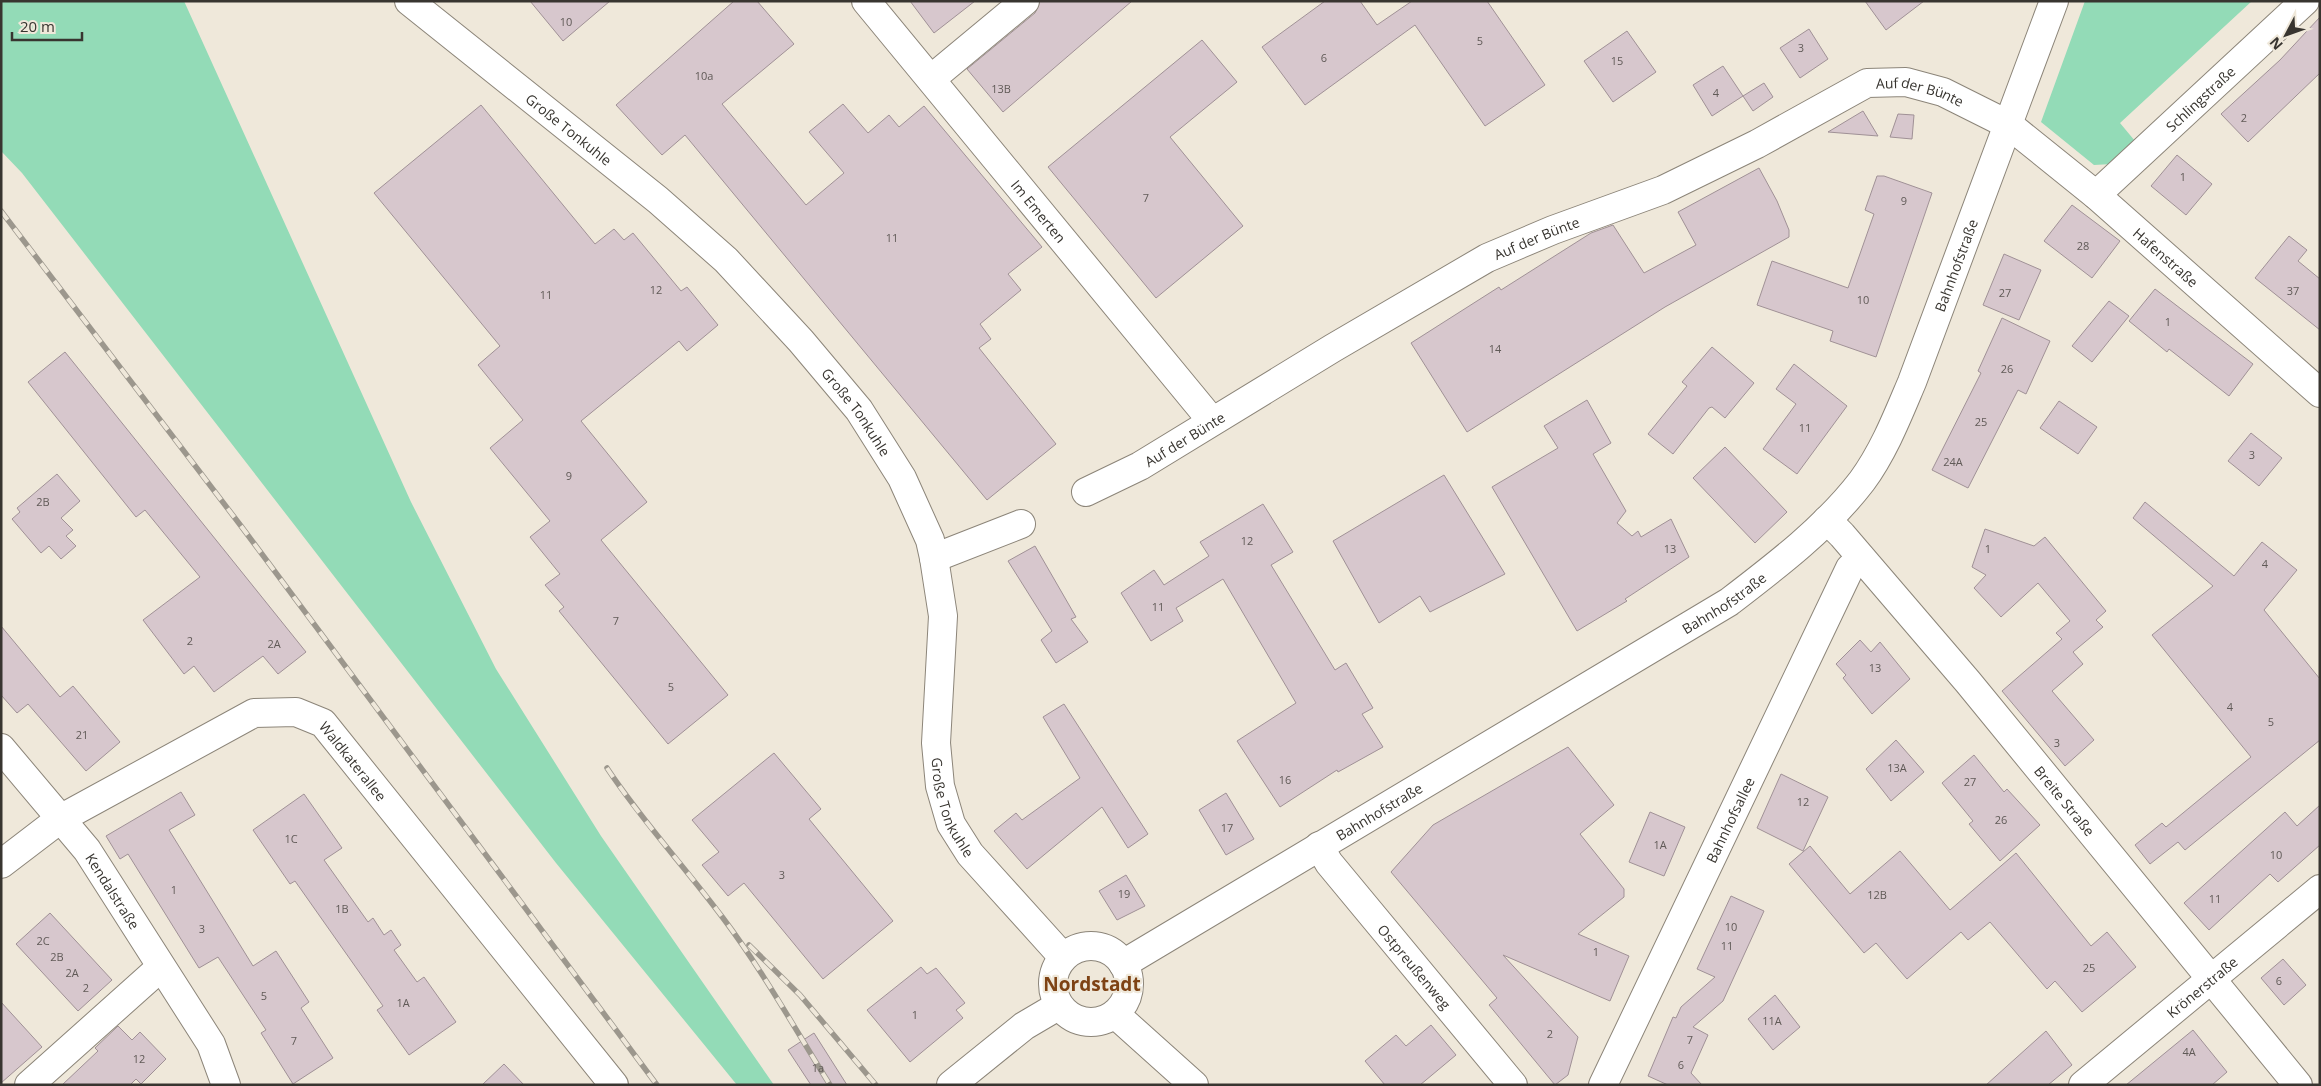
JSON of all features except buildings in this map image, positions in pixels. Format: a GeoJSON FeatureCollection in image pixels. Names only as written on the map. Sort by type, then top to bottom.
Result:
{"type":"FeatureCollection","features":[{"type":"Feature","properties":{"kind":"street","name":"Große Tonkuhle"},"geometry":{"type":"LineString","coordinates":[[409,1],[658,200],[726,260],[801,341],[859,410],[902,478],[930,540],[943,616],[936,743],[940,786],[952,824],[970,854],[1063,957]]}},
{"type":"Feature","properties":{"kind":"street","name":"Im Emerten"},"geometry":{"type":"LineString","coordinates":[[866,1],[1212,421]]}},
{"type":"Feature","properties":{"kind":"street"},"geometry":{"type":"LineString","coordinates":[[931,79],[1025,1]]}},
{"type":"Feature","properties":{"kind":"street","name":"Bahnhofstraße"},"geometry":{"type":"LineString","coordinates":[[1123,964],[1729,602],[1773,568],[1826,520],[1862,480],[1888,438],[1912,382],[2054,1]]}},
{"type":"Feature","properties":{"kind":"street","name":"Schlingstraße"},"geometry":{"type":"LineString","coordinates":[[2096,195],[2305,1]]}},
{"type":"Feature","properties":{"kind":"street","name":"Auf der Bünte"},"geometry":{"type":"LineString","coordinates":[[1086,492],[1140,466],[1212,421],[1487,258],[1553,230],[1663,190],[1757,144],[1867,83],[1906,82],[1943,92],[2009,125]]}},
{"type":"Feature","properties":{"kind":"street","name":"Hafenstraße"},"geometry":{"type":"LineString","coordinates":[[2009,125],[2096,195],[2320,393]]}},
{"type":"Feature","properties":{"kind":"street","name":"Breite Straße"},"geometry":{"type":"LineString","coordinates":[[1826,520],[1968,682],[2298,1085]]}},
{"type":"Feature","properties":{"kind":"street"},"geometry":{"type":"LineString","coordinates":[[934,558],[1022,524]]}},
{"type":"Feature","properties":{"kind":"street","name":"Bahnhofsallee"},"geometry":{"type":"LineString","coordinates":[[1603,1085],[1775,729],[1850,568],[1861,558]]}},
{"type":"Feature","properties":{"kind":"street","name":"Waldkaterallee"},"geometry":{"type":"LineString","coordinates":[[1,864],[60,819],[254,714],[296,712],[323,723],[614,1085]]}},
{"type":"Feature","properties":{"kind":"street","name":"Kendalstraße"},"geometry":{"type":"LineString","coordinates":[[1,748],[87,850],[211,1044],[226,1085]]}},
{"type":"Feature","properties":{"kind":"street","name":"Ostpreußenweg"},"geometry":{"type":"LineString","coordinates":[[1319,846],[1329,863],[1513,1085]]}},
{"type":"Feature","properties":{"kind":"street","name":"Krönerstraße"},"geometry":{"type":"LineString","coordinates":[[2083,1085],[2320,889]]}},
{"type":"Feature","properties":{"kind":"street"},"geometry":{"type":"LineString","coordinates":[[1095,946],[1106,949],[1123,964],[1128,974],[1128,996],[1115,1014],[1104,1020],[1092,1023],[1079,1021],[1067,1015],[1058,1006],[1053,993],[1052,980],[1056,967],[1063,957],[1078,948],[1095,946]]}},
{"type":"Feature","properties":{"kind":"street"},"geometry":{"type":"LineString","coordinates":[[28,1085],[161,967]]}},
{"type":"Feature","properties":{"kind":"street"},"geometry":{"type":"LineString","coordinates":[[951,1085],[1024,1026],[1058,1006]]}},
{"type":"Feature","properties":{"kind":"street"},"geometry":{"type":"LineString","coordinates":[[1115,1014],[1194,1085]]}},
{"type":"Feature","properties":{"kind":"green space"},"geometry":{"type":"Polygon","coordinates":[[[1,1],[184,1],[411,502],[496,669],[601,836],[774,1085],[737,1085],[556,863],[22,173],[1,151],[1,1]]]}},
{"type":"Feature","properties":{"kind":"green space"},"geometry":{"type":"Polygon","coordinates":[[[2085,1],[2252,1],[2120,123],[2140,147],[2112,164],[2094,165],[2041,122],[2085,1]]]}},
{"type":"Feature","properties":{"kind":"railway"},"geometry":{"type":"LineString","coordinates":[[1,211],[241,526],[657,1085]]}},
{"type":"Feature","properties":{"kind":"railway"},"geometry":{"type":"LineString","coordinates":[[607,768],[620,788],[738,938],[830,1085]]}},
{"type":"Feature","properties":{"kind":"railway"},"geometry":{"type":"LineString","coordinates":[[749,945],[800,995],[876,1085]]}},
{"type":"Feature","properties":{"kind":"district","name":"Nordstadt"},"geometry":{"type":"Point","coordinates":[1092,984]}}]}
